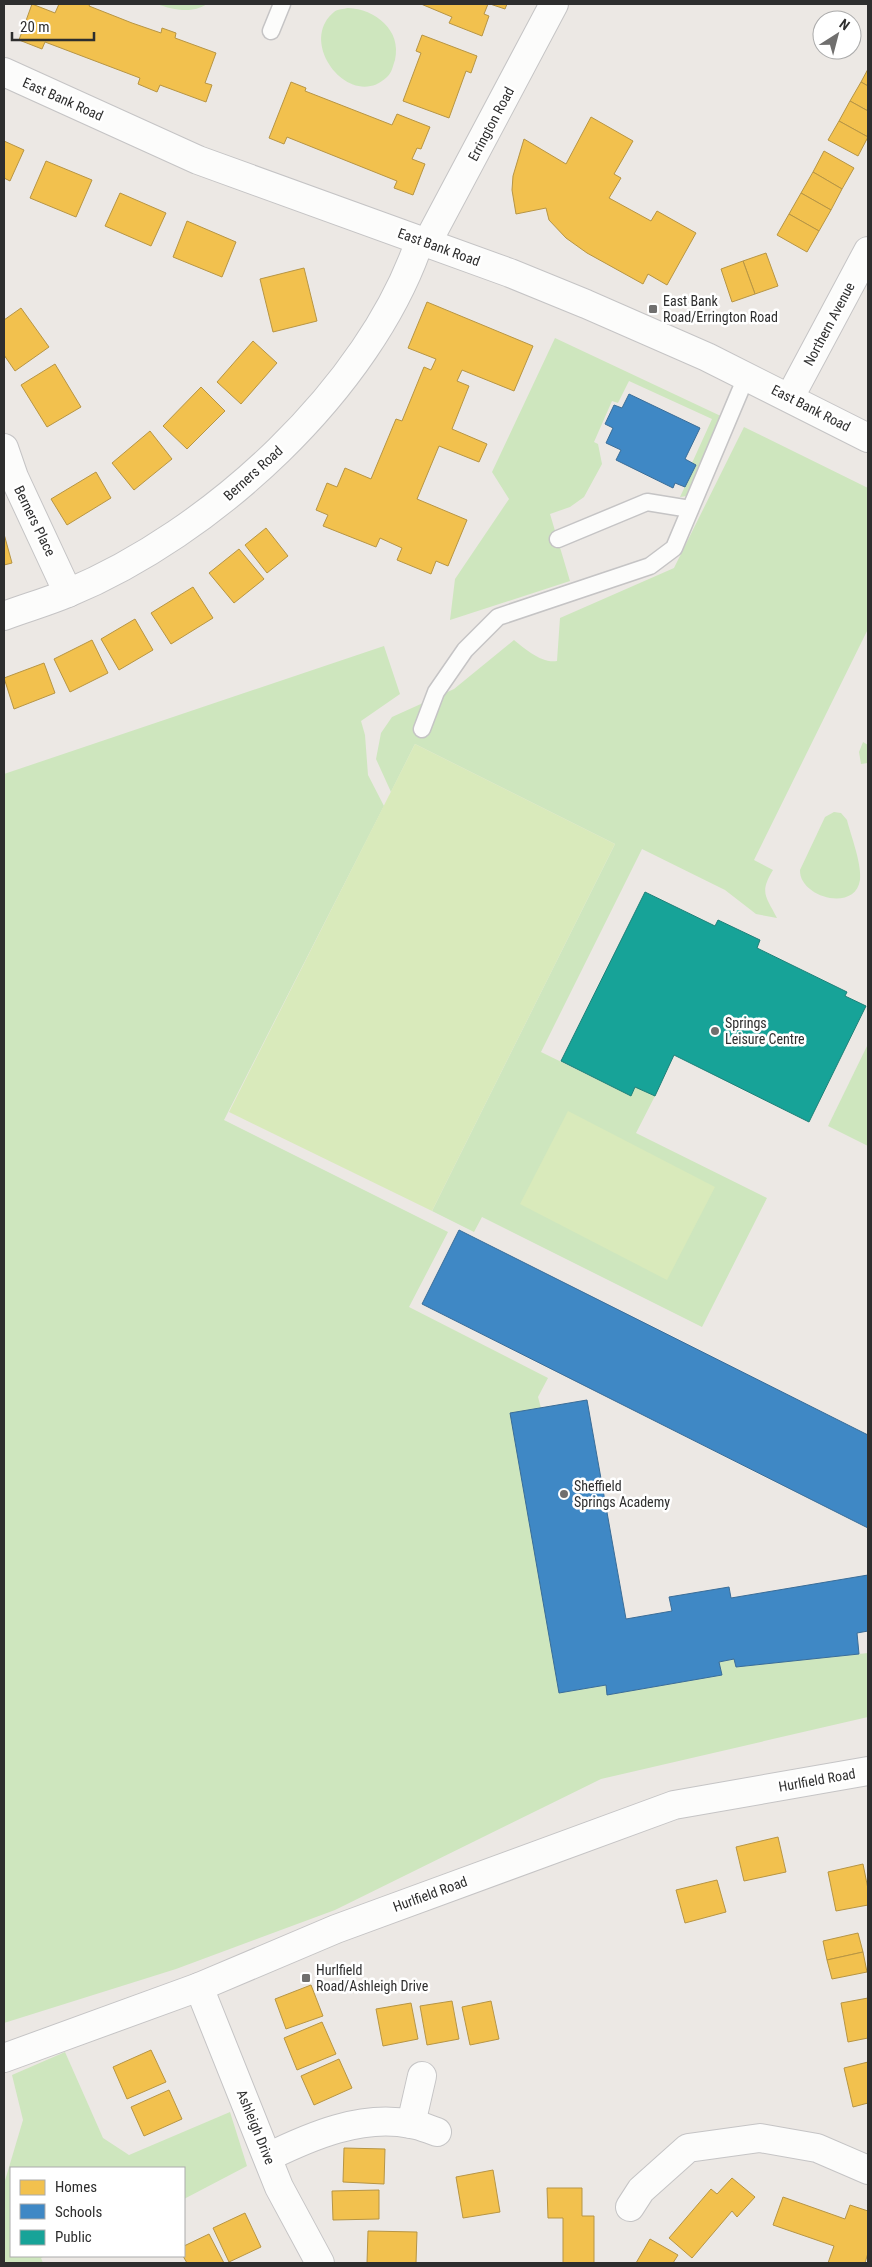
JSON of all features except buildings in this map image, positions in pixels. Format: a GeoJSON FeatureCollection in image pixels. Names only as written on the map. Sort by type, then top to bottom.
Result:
{"type":"FeatureCollection","features":[{"type":"Feature","properties":{"kind":"street","name":"Errington Road"},"geometry":{"type":"LineString","coordinates":[[423,242],[554,4]]}},
{"type":"Feature","properties":{"kind":"street","name":"East Bank Road"},"geometry":{"type":"LineString","coordinates":[[4,72],[198,160],[510,273],[578,301],[707,357],[790,397],[868,438]]}},
{"type":"Feature","properties":{"kind":"street","name":"Berners Road"},"geometry":{"type":"LineString","coordinates":[[4,616],[68,593],[129,563],[190,524],[226,498],[276,454],[343,378],[384,318],[423,242]]}},
{"type":"Feature","properties":{"kind":"street","name":"Northern Avenue"},"geometry":{"type":"LineString","coordinates":[[790,397],[868,251]]}},
{"type":"Feature","properties":{"kind":"street","name":"Berners Place"},"geometry":{"type":"LineString","coordinates":[[4,448],[14,477],[68,593]]}},
{"type":"Feature","properties":{"kind":"street","name":"Hurlfield Road"},"geometry":{"type":"LineString","coordinates":[[4,2058],[199,1987],[336,1928],[674,1805],[868,1771]]}},
{"type":"Feature","properties":{"kind":"street","name":"Ashleigh Drive"},"geometry":{"type":"LineString","coordinates":[[199,1987],[279,2187],[320,2263]]}},
{"type":"Feature","properties":{"kind":"street"},"geometry":{"type":"LineString","coordinates":[[411,2124],[422,2076]]}},
{"type":"Feature","properties":{"kind":"street"},"geometry":{"type":"LineString","coordinates":[[268,2157],[313,2137],[343,2127],[376,2121],[411,2124],[437,2132]]}},
{"type":"Feature","properties":{"kind":"street"},"geometry":{"type":"LineString","coordinates":[[630,2207],[641,2190],[688,2148],[760,2138],[817,2148],[868,2170]]}},
{"type":"Feature","properties":{"kind":"lane"},"geometry":{"type":"LineString","coordinates":[[271,31],[282,4]]}},
{"type":"Feature","properties":{"kind":"lane"},"geometry":{"type":"LineString","coordinates":[[422,729],[436,692],[465,650],[498,617],[650,566],[674,548],[746,377]]}},
{"type":"Feature","properties":{"kind":"lane"},"geometry":{"type":"LineString","coordinates":[[558,539],[647,502],[690,509]]}},
{"type":"Feature","properties":{"kind":"green space"},"geometry":{"type":"Polygon","coordinates":[[[157,4],[207,4],[195,9],[182,10],[157,4]]]}},
{"type":"Feature","properties":{"kind":"green space"},"geometry":{"type":"Polygon","coordinates":[[[348,8],[368,12],[377,17],[384,23],[394,39],[396,49],[395,60],[391,71],[387,77],[373,86],[358,86],[344,80],[333,69],[325,55],[321,40],[324,25],[335,11],[348,8]]]}},
{"type":"Feature","properties":{"kind":"green space"},"geometry":{"type":"Polygon","coordinates":[[[555,338],[725,418],[687,496],[680,497],[695,465],[692,463],[712,419],[629,381],[618,403],[612,401],[594,442],[598,444],[602,464],[584,497],[570,507],[550,514],[570,581],[450,620],[455,579],[509,499],[492,472],[555,338]]]}},
{"type":"Feature","properties":{"kind":"green space"},"geometry":{"type":"Polygon","coordinates":[[[744,427],[868,488],[868,629],[754,860],[773,870],[765,889],[767,899],[777,918],[756,914],[725,890],[642,849],[541,1052],[631,1096],[635,1087],[655,1096],[636,1133],[767,1198],[702,1327],[482,1217],[474,1232],[432,1211],[615,844],[415,744],[391,792],[376,759],[381,733],[392,717],[454,689],[514,640],[539,658],[557,661],[560,618],[674,568],[744,427]]]}},
{"type":"Feature","properties":{"kind":"green space"},"geometry":{"type":"Polygon","coordinates":[[[384,646],[400,694],[361,721],[365,735],[368,775],[384,806],[224,1120],[448,1232],[409,1307],[548,1378],[538,1397],[541,1408],[560,1693],[606,1685],[608,1695],[721,1675],[719,1662],[734,1659],[736,1667],[868,1653],[868,1717],[601,1779],[335,1910],[176,1969],[4,2023],[4,774],[384,646]]]}},
{"type":"Feature","properties":{"kind":"green space"},"geometry":{"type":"Polygon","coordinates":[[[863,742],[868,745],[868,763],[861,764],[859,752],[863,742]]]}},
{"type":"Feature","properties":{"kind":"green space"},"geometry":{"type":"Polygon","coordinates":[[[415,744],[615,844],[432,1211],[229,1112],[415,744]]]}},
{"type":"Feature","properties":{"kind":"green space"},"geometry":{"type":"Polygon","coordinates":[[[834,812],[841,813],[847,820],[858,858],[860,880],[856,890],[848,896],[828,898],[808,888],[802,880],[800,870],[825,817],[834,812]]]}},
{"type":"Feature","properties":{"kind":"green space"},"geometry":{"type":"Polygon","coordinates":[[[868,1044],[868,1146],[828,1126],[868,1044]]]}},
{"type":"Feature","properties":{"kind":"green space"},"geometry":{"type":"Polygon","coordinates":[[[568,1111],[715,1187],[667,1280],[520,1204],[568,1111]]]}},
{"type":"Feature","properties":{"kind":"green space"},"geometry":{"type":"Polygon","coordinates":[[[65,2052],[103,2138],[129,2155],[230,2112],[247,2166],[185,2198],[185,2167],[10,2167],[10,2257],[43,2257],[41,2258],[43,2263],[4,2263],[4,2184],[23,2120],[12,2075],[65,2052]]]}},
{"type":"Feature","properties":{"kind":"place","name":"East Bank Road/Errington Road"},"geometry":{"type":"Point","coordinates":[653,309]}},
{"type":"Feature","properties":{"kind":"place","name":"Springs Leisure Centre"},"geometry":{"type":"Point","coordinates":[715,1031]}},
{"type":"Feature","properties":{"kind":"place","name":"Sheffield Springs Academy"},"geometry":{"type":"Point","coordinates":[564,1494]}},
{"type":"Feature","properties":{"kind":"place","name":"Hurlfield Road/Ashleigh Drive"},"geometry":{"type":"Point","coordinates":[306,1978]}}]}
